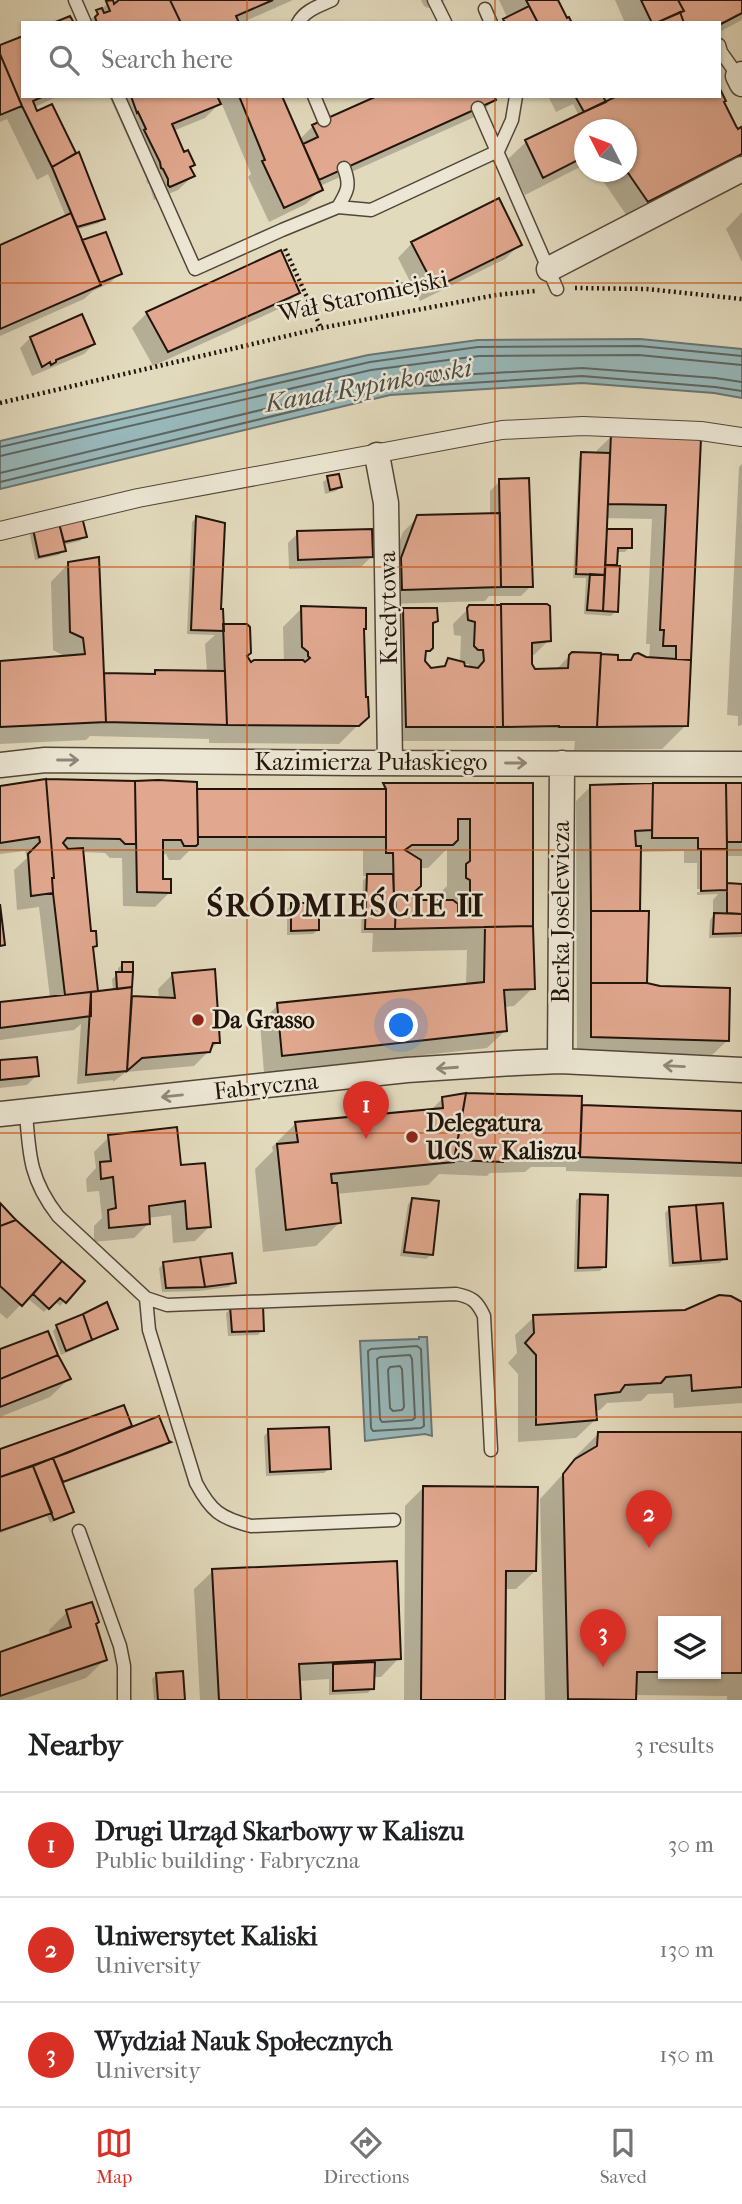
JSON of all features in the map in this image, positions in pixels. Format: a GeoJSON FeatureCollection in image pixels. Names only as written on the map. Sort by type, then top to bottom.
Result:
{"type":"FeatureCollection","features":[{"type":"Feature","properties":{"kind":"street"},"geometry":{"type":"LineString","coordinates":[[553,279],[742,169]]}},
{"type":"Feature","properties":{"kind":"street"},"geometry":{"type":"LineString","coordinates":[[0,531],[138,498],[502,430],[583,426],[701,431],[742,438]]}},
{"type":"Feature","properties":{"kind":"street","name":"Kredytowa"},"geometry":{"type":"LineString","coordinates":[[377,455],[386,503],[390,762]]}},
{"type":"Feature","properties":{"kind":"street","name":"Kazimierza Pułaskiego"},"geometry":{"type":"LineString","coordinates":[[0,765],[45,760],[742,764]]}},
{"type":"Feature","properties":{"kind":"street","name":"Berka Joselewicza"},"geometry":{"type":"LineString","coordinates":[[560,1061],[562,763]]}},
{"type":"Feature","properties":{"kind":"street","name":"Fabryczna"},"geometry":{"type":"LineString","coordinates":[[0,1114],[407,1070],[560,1061],[742,1070]]}},
{"type":"Feature","properties":{"kind":"lane"},"geometry":{"type":"LineString","coordinates":[[75,0],[84,21]]}},
{"type":"Feature","properties":{"kind":"lane"},"geometry":{"type":"LineString","coordinates":[[299,21],[313,8],[332,0]]}},
{"type":"Feature","properties":{"kind":"lane"},"geometry":{"type":"LineString","coordinates":[[434,0],[444,21]]}},
{"type":"Feature","properties":{"kind":"lane"},"geometry":{"type":"LineString","coordinates":[[485,9],[490,21]]}},
{"type":"Feature","properties":{"kind":"lane"},"geometry":{"type":"LineString","coordinates":[[721,52],[741,78]]}},
{"type":"Feature","properties":{"kind":"lane"},"geometry":{"type":"LineString","coordinates":[[119,98],[195,269],[338,208],[370,210],[498,150],[512,120],[516,98]]}},
{"type":"Feature","properties":{"kind":"lane"},"geometry":{"type":"LineString","coordinates":[[315,98],[324,120]]}},
{"type":"Feature","properties":{"kind":"lane"},"geometry":{"type":"LineString","coordinates":[[478,108],[553,279]]}},
{"type":"Feature","properties":{"kind":"lane"},"geometry":{"type":"LineString","coordinates":[[338,208],[347,192],[349,180],[344,168]]}},
{"type":"Feature","properties":{"kind":"lane"},"geometry":{"type":"LineString","coordinates":[[26,1112],[29,1154],[37,1185],[46,1200],[58,1216],[146,1298],[167,1305],[456,1294],[471,1297],[484,1316],[491,1450]]}},
{"type":"Feature","properties":{"kind":"lane"},"geometry":{"type":"LineString","coordinates":[[146,1298],[149,1330],[196,1483],[206,1503],[217,1513],[231,1521],[251,1526],[394,1520]]}},
{"type":"Feature","properties":{"kind":"lane"},"geometry":{"type":"LineString","coordinates":[[79,1531],[120,1646],[124,1666],[124,1700]]}},
{"type":"Feature","properties":{"kind":"path"},"geometry":{"type":"LineString","coordinates":[[277,233],[321,328]]}},
{"type":"Feature","properties":{"kind":"path","name":"Wał Staromiejski"},"geometry":{"type":"LineString","coordinates":[[0,403],[321,328],[496,295],[553,279],[742,299]]}},
{"type":"Feature","properties":{"kind":"water","name":"Kanał Rypinkowski"},"geometry":{"type":"Polygon","coordinates":[[[640,339],[742,349],[742,398],[714,393],[582,383],[390,395],[0,489],[0,441],[368,355],[478,340],[640,339]]]}},
{"type":"Feature","properties":{"kind":"water"},"geometry":{"type":"Polygon","coordinates":[[[427,1337],[432,1436],[425,1434],[365,1441],[360,1341],[427,1337]]]}},
{"type":"Feature","properties":{"kind":"building"},"geometry":{"type":"Polygon","coordinates":[[[113,0],[114,4],[119,0],[170,0],[180,21],[96,21],[96,10],[102,8],[104,13],[110,11],[106,1],[113,0]]]}},
{"type":"Feature","properties":{"kind":"building"},"geometry":{"type":"Polygon","coordinates":[[[170,0],[273,0],[236,16],[238,21],[180,21],[170,0]]]}},
{"type":"Feature","properties":{"kind":"building"},"geometry":{"type":"Polygon","coordinates":[[[526,0],[558,0],[571,21],[537,21],[526,0]]]}},
{"type":"Feature","properties":{"kind":"building"},"geometry":{"type":"Polygon","coordinates":[[[641,0],[678,0],[684,11],[661,21],[651,21],[641,0]]]}},
{"type":"Feature","properties":{"kind":"building"},"geometry":{"type":"Polygon","coordinates":[[[678,0],[742,0],[742,13],[721,24],[721,21],[683,21],[680,12],[684,11],[678,0]]]}},
{"type":"Feature","properties":{"kind":"building"},"geometry":{"type":"Polygon","coordinates":[[[529,6],[537,21],[504,21],[503,19],[529,6]]]}},
{"type":"Feature","properties":{"kind":"building"},"geometry":{"type":"Polygon","coordinates":[[[680,12],[683,21],[660,21],[680,12]]]}},
{"type":"Feature","properties":{"kind":"building"},"geometry":{"type":"Polygon","coordinates":[[[70,16],[73,21],[58,21],[70,16]]]}},
{"type":"Feature","properties":{"kind":"building"},"geometry":{"type":"Polygon","coordinates":[[[21,37],[21,98],[40,98],[33,101],[37,111],[52,104],[76,153],[52,167],[22,106],[0,54],[0,45],[21,37]]]}},
{"type":"Feature","properties":{"kind":"building"},"geometry":{"type":"Polygon","coordinates":[[[0,54],[22,106],[0,115],[0,54]]]}},
{"type":"Feature","properties":{"kind":"building"},"geometry":{"type":"Polygon","coordinates":[[[721,91],[736,126],[742,129],[742,154],[648,202],[634,182],[637,182],[637,119],[574,119],[574,162],[543,178],[525,140],[613,98],[721,98],[721,91]]]}},
{"type":"Feature","properties":{"kind":"building"},"geometry":{"type":"Polygon","coordinates":[[[132,98],[218,98],[221,104],[172,124],[184,152],[188,150],[195,165],[190,167],[195,176],[170,187],[168,185],[168,179],[132,98]]]}},
{"type":"Feature","properties":{"kind":"building"},"geometry":{"type":"Polygon","coordinates":[[[240,98],[283,98],[323,190],[284,208],[262,161],[265,160],[240,98]]]}},
{"type":"Feature","properties":{"kind":"building"},"geometry":{"type":"Polygon","coordinates":[[[373,98],[496,100],[319,180],[303,144],[318,137],[312,125],[373,98]]]}},
{"type":"Feature","properties":{"kind":"building"},"geometry":{"type":"Polygon","coordinates":[[[576,98],[604,98],[606,102],[584,112],[576,98]]]}},
{"type":"Feature","properties":{"kind":"building"},"geometry":{"type":"Polygon","coordinates":[[[79,152],[105,219],[77,227],[52,167],[79,152]]]}},
{"type":"Feature","properties":{"kind":"building"},"geometry":{"type":"Polygon","coordinates":[[[499,198],[522,245],[435,288],[411,242],[499,198]]]}},
{"type":"Feature","properties":{"kind":"building"},"geometry":{"type":"Polygon","coordinates":[[[71,213],[101,285],[0,329],[0,245],[71,213]]]}},
{"type":"Feature","properties":{"kind":"building"},"geometry":{"type":"Polygon","coordinates":[[[106,232],[122,274],[100,283],[82,240],[106,232]]]}},
{"type":"Feature","properties":{"kind":"building"},"geometry":{"type":"Polygon","coordinates":[[[281,250],[300,293],[168,352],[146,312],[281,250]]]}},
{"type":"Feature","properties":{"kind":"building"},"geometry":{"type":"Polygon","coordinates":[[[82,314],[95,344],[42,367],[30,337],[82,314]]]}},
{"type":"Feature","properties":{"kind":"building"},"geometry":{"type":"Polygon","coordinates":[[[611,434],[701,438],[691,660],[676,659],[676,646],[663,646],[664,630],[660,630],[666,505],[608,504],[611,434]]]}},
{"type":"Feature","properties":{"kind":"building"},"geometry":{"type":"Polygon","coordinates":[[[581,452],[610,453],[605,575],[576,574],[581,452]]]}},
{"type":"Feature","properties":{"kind":"building"},"geometry":{"type":"Polygon","coordinates":[[[339,474],[342,487],[330,490],[327,476],[339,474]]]}},
{"type":"Feature","properties":{"kind":"building"},"geometry":{"type":"Polygon","coordinates":[[[529,478],[533,587],[501,587],[499,479],[529,478]]]}},
{"type":"Feature","properties":{"kind":"building"},"geometry":{"type":"Polygon","coordinates":[[[500,513],[501,587],[402,590],[401,558],[417,515],[500,513]]]}},
{"type":"Feature","properties":{"kind":"building"},"geometry":{"type":"Polygon","coordinates":[[[196,516],[225,523],[221,609],[224,631],[191,630],[196,516]]]}},
{"type":"Feature","properties":{"kind":"building"},"geometry":{"type":"Polygon","coordinates":[[[82,517],[87,537],[64,542],[59,523],[82,517]]]}},
{"type":"Feature","properties":{"kind":"building"},"geometry":{"type":"Polygon","coordinates":[[[59,523],[66,551],[39,557],[33,529],[59,523]]]}},
{"type":"Feature","properties":{"kind":"building"},"geometry":{"type":"Polygon","coordinates":[[[372,529],[373,557],[298,560],[297,531],[372,529]]]}},
{"type":"Feature","properties":{"kind":"building"},"geometry":{"type":"Polygon","coordinates":[[[607,529],[632,529],[632,548],[618,548],[617,565],[605,565],[607,529]]]}},
{"type":"Feature","properties":{"kind":"building"},"geometry":{"type":"Polygon","coordinates":[[[99,557],[106,722],[0,727],[0,661],[85,654],[83,638],[70,632],[68,562],[99,557]]]}},
{"type":"Feature","properties":{"kind":"building"},"geometry":{"type":"Polygon","coordinates":[[[605,565],[620,566],[618,612],[603,611],[605,565]]]}},
{"type":"Feature","properties":{"kind":"building"},"geometry":{"type":"Polygon","coordinates":[[[590,574],[605,575],[603,611],[587,610],[590,574]]]}},
{"type":"Feature","properties":{"kind":"building"},"geometry":{"type":"Polygon","coordinates":[[[501,604],[550,606],[551,641],[532,643],[532,664],[535,669],[568,668],[569,655],[572,652],[601,653],[597,727],[503,727],[501,604]]]}},
{"type":"Feature","properties":{"kind":"building"},"geometry":{"type":"Polygon","coordinates":[[[469,605],[501,605],[503,727],[406,727],[403,608],[437,608],[438,621],[433,623],[433,648],[426,651],[425,661],[431,668],[445,666],[448,658],[464,662],[465,666],[478,668],[484,661],[483,650],[474,646],[475,622],[468,620],[469,605]]]}},
{"type":"Feature","properties":{"kind":"building"},"geometry":{"type":"Polygon","coordinates":[[[301,606],[366,608],[364,629],[369,717],[359,726],[227,725],[223,624],[247,624],[250,627],[251,653],[247,656],[251,662],[305,662],[310,658],[302,647],[301,606]]]}},
{"type":"Feature","properties":{"kind":"building"},"geometry":{"type":"Polygon","coordinates":[[[601,654],[618,655],[618,660],[631,660],[634,654],[646,657],[691,660],[688,726],[597,727],[601,654]]]}},
{"type":"Feature","properties":{"kind":"building"},"geometry":{"type":"Polygon","coordinates":[[[155,670],[225,671],[227,725],[106,722],[104,673],[155,674],[155,670]]]}},
{"type":"Feature","properties":{"kind":"building"},"geometry":{"type":"Polygon","coordinates":[[[46,779],[135,781],[136,844],[125,844],[120,839],[67,838],[63,843],[68,849],[83,848],[91,931],[96,931],[97,946],[93,947],[98,991],[65,995],[53,893],[46,779]]]}},
{"type":"Feature","properties":{"kind":"building"},"geometry":{"type":"Polygon","coordinates":[[[46,779],[53,893],[31,896],[28,854],[40,842],[39,837],[0,843],[0,786],[46,779]]]}},
{"type":"Feature","properties":{"kind":"building"},"geometry":{"type":"Polygon","coordinates":[[[135,781],[197,782],[198,844],[184,846],[181,840],[163,840],[163,879],[171,879],[171,893],[137,892],[135,781]]]}},
{"type":"Feature","properties":{"kind":"building"},"geometry":{"type":"Polygon","coordinates":[[[383,783],[533,783],[533,926],[395,929],[393,853],[386,853],[386,789],[383,783]],[[458,819],[458,840],[453,845],[412,845],[405,850],[421,860],[421,886],[411,895],[416,900],[453,900],[458,904],[458,914],[470,914],[470,880],[466,878],[466,864],[470,861],[470,819],[458,819]]]}},
{"type":"Feature","properties":{"kind":"building"},"geometry":{"type":"Polygon","coordinates":[[[653,783],[726,783],[727,849],[698,849],[698,838],[652,838],[653,783]]]}},
{"type":"Feature","properties":{"kind":"building"},"geometry":{"type":"Polygon","coordinates":[[[653,783],[652,830],[635,831],[636,846],[641,846],[640,911],[591,911],[590,785],[653,783]]]}},
{"type":"Feature","properties":{"kind":"building"},"geometry":{"type":"Polygon","coordinates":[[[726,783],[742,783],[742,842],[727,842],[726,783]]]}},
{"type":"Feature","properties":{"kind":"building"},"geometry":{"type":"Polygon","coordinates":[[[197,789],[386,789],[386,837],[198,837],[197,789]]]}},
{"type":"Feature","properties":{"kind":"building"},"geometry":{"type":"Polygon","coordinates":[[[701,849],[727,849],[727,890],[701,891],[701,849]]]}},
{"type":"Feature","properties":{"kind":"building"},"geometry":{"type":"Polygon","coordinates":[[[367,874],[393,874],[396,897],[395,929],[365,929],[367,874]]]}},
{"type":"Feature","properties":{"kind":"building"},"geometry":{"type":"Polygon","coordinates":[[[727,883],[742,884],[742,914],[727,913],[727,883]]]}},
{"type":"Feature","properties":{"kind":"building"},"geometry":{"type":"Polygon","coordinates":[[[291,903],[319,903],[319,930],[291,931],[291,903]]]}},
{"type":"Feature","properties":{"kind":"building"},"geometry":{"type":"Polygon","coordinates":[[[0,904],[5,945],[0,946],[0,904]]]}},
{"type":"Feature","properties":{"kind":"building"},"geometry":{"type":"Polygon","coordinates":[[[591,911],[649,911],[647,983],[591,983],[591,911]]]}},
{"type":"Feature","properties":{"kind":"building"},"geometry":{"type":"Polygon","coordinates":[[[714,913],[742,914],[742,933],[713,934],[714,913]]]}},
{"type":"Feature","properties":{"kind":"building"},"geometry":{"type":"Polygon","coordinates":[[[533,926],[535,989],[504,990],[507,1031],[282,1056],[277,1003],[484,982],[485,927],[533,926]]]}},
{"type":"Feature","properties":{"kind":"building"},"geometry":{"type":"Polygon","coordinates":[[[122,962],[133,962],[133,972],[122,972],[122,962]]]}},
{"type":"Feature","properties":{"kind":"building"},"geometry":{"type":"Polygon","coordinates":[[[215,969],[220,1043],[213,1043],[210,1052],[142,1058],[127,1071],[132,996],[175,998],[172,973],[215,969]]]}},
{"type":"Feature","properties":{"kind":"building"},"geometry":{"type":"Polygon","coordinates":[[[116,972],[133,972],[132,987],[117,989],[116,972]]]}},
{"type":"Feature","properties":{"kind":"building"},"geometry":{"type":"Polygon","coordinates":[[[591,983],[730,988],[729,1041],[591,1037],[591,983]]]}},
{"type":"Feature","properties":{"kind":"building"},"geometry":{"type":"Polygon","coordinates":[[[132,987],[127,1071],[86,1075],[91,992],[132,987]]]}},
{"type":"Feature","properties":{"kind":"building"},"geometry":{"type":"Polygon","coordinates":[[[91,992],[91,1016],[0,1028],[0,1002],[91,992]]]}},
{"type":"Feature","properties":{"kind":"building"},"geometry":{"type":"Polygon","coordinates":[[[37,1057],[39,1076],[0,1080],[0,1060],[37,1057]]]}},
{"type":"Feature","properties":{"kind":"building"},"geometry":{"type":"Polygon","coordinates":[[[466,1093],[582,1096],[580,1153],[543,1153],[541,1158],[504,1159],[503,1162],[454,1160],[466,1093]]]}},
{"type":"Feature","properties":{"kind":"building"},"geometry":{"type":"Polygon","coordinates":[[[466,1093],[454,1162],[331,1174],[332,1183],[337,1183],[341,1223],[286,1230],[277,1144],[298,1142],[295,1122],[443,1108],[442,1097],[466,1093]]]}},
{"type":"Feature","properties":{"kind":"building"},"geometry":{"type":"Polygon","coordinates":[[[582,1105],[742,1111],[742,1163],[580,1157],[582,1105]]]}},
{"type":"Feature","properties":{"kind":"building"},"geometry":{"type":"Polygon","coordinates":[[[177,1127],[181,1165],[205,1163],[211,1227],[187,1229],[185,1201],[149,1206],[150,1224],[109,1228],[108,1210],[116,1208],[113,1177],[101,1179],[100,1162],[111,1161],[108,1135],[177,1127]]]}},
{"type":"Feature","properties":{"kind":"building"},"geometry":{"type":"Polygon","coordinates":[[[580,1194],[608,1195],[606,1267],[578,1268],[580,1194]]]}},
{"type":"Feature","properties":{"kind":"building"},"geometry":{"type":"Polygon","coordinates":[[[412,1198],[439,1201],[433,1255],[404,1252],[412,1198]]]}},
{"type":"Feature","properties":{"kind":"building"},"geometry":{"type":"Polygon","coordinates":[[[0,1203],[16,1220],[0,1226],[0,1203]]]}},
{"type":"Feature","properties":{"kind":"building"},"geometry":{"type":"Polygon","coordinates":[[[723,1203],[727,1259],[701,1261],[696,1205],[723,1203]]]}},
{"type":"Feature","properties":{"kind":"building"},"geometry":{"type":"Polygon","coordinates":[[[696,1205],[701,1261],[673,1263],[669,1207],[696,1205]]]}},
{"type":"Feature","properties":{"kind":"building"},"geometry":{"type":"Polygon","coordinates":[[[16,1220],[62,1261],[22,1306],[0,1286],[0,1226],[16,1220]]]}},
{"type":"Feature","properties":{"kind":"building"},"geometry":{"type":"Polygon","coordinates":[[[232,1253],[236,1283],[205,1287],[200,1257],[232,1253]]]}},
{"type":"Feature","properties":{"kind":"building"},"geometry":{"type":"Polygon","coordinates":[[[200,1257],[205,1287],[166,1288],[163,1262],[200,1257]]]}},
{"type":"Feature","properties":{"kind":"building"},"geometry":{"type":"Polygon","coordinates":[[[62,1261],[85,1281],[66,1303],[60,1298],[49,1309],[33,1294],[62,1261]]]}},
{"type":"Feature","properties":{"kind":"building"},"geometry":{"type":"Polygon","coordinates":[[[719,1295],[731,1296],[742,1302],[742,1387],[692,1391],[691,1375],[666,1377],[661,1383],[625,1385],[620,1392],[595,1395],[597,1420],[536,1425],[536,1355],[525,1343],[534,1333],[533,1315],[685,1310],[719,1295]]]}},
{"type":"Feature","properties":{"kind":"building"},"geometry":{"type":"Polygon","coordinates":[[[107,1302],[118,1329],[92,1340],[83,1314],[107,1302]]]}},
{"type":"Feature","properties":{"kind":"building"},"geometry":{"type":"Polygon","coordinates":[[[263,1305],[264,1331],[232,1332],[230,1306],[263,1305]]]}},
{"type":"Feature","properties":{"kind":"building"},"geometry":{"type":"Polygon","coordinates":[[[83,1314],[92,1340],[66,1351],[56,1325],[83,1314]]]}},
{"type":"Feature","properties":{"kind":"building"},"geometry":{"type":"Polygon","coordinates":[[[48,1331],[58,1355],[0,1379],[0,1349],[48,1331]]]}},
{"type":"Feature","properties":{"kind":"building"},"geometry":{"type":"Polygon","coordinates":[[[58,1355],[71,1379],[0,1407],[0,1379],[58,1355]]]}},
{"type":"Feature","properties":{"kind":"building"},"geometry":{"type":"Polygon","coordinates":[[[124,1405],[132,1426],[0,1477],[0,1449],[124,1405]]]}},
{"type":"Feature","properties":{"kind":"building"},"geometry":{"type":"Polygon","coordinates":[[[159,1416],[171,1442],[63,1482],[53,1458],[159,1416]]]}},
{"type":"Feature","properties":{"kind":"building"},"geometry":{"type":"Polygon","coordinates":[[[329,1427],[331,1469],[270,1472],[268,1429],[329,1427]]]}},
{"type":"Feature","properties":{"kind":"building"},"geometry":{"type":"Polygon","coordinates":[[[598,1432],[742,1432],[742,1673],[721,1673],[721,1616],[658,1616],[658,1672],[637,1672],[636,1700],[568,1699],[563,1474],[575,1459],[597,1446],[598,1432]]]}},
{"type":"Feature","properties":{"kind":"building"},"geometry":{"type":"Polygon","coordinates":[[[53,1458],[74,1512],[54,1520],[33,1466],[53,1458]]]}},
{"type":"Feature","properties":{"kind":"building"},"geometry":{"type":"Polygon","coordinates":[[[33,1466],[52,1513],[0,1531],[0,1477],[33,1466]]]}},
{"type":"Feature","properties":{"kind":"building"},"geometry":{"type":"Polygon","coordinates":[[[423,1486],[538,1487],[536,1571],[506,1571],[505,1700],[421,1700],[423,1486]]]}},
{"type":"Feature","properties":{"kind":"building"},"geometry":{"type":"Polygon","coordinates":[[[397,1561],[401,1659],[299,1664],[301,1700],[219,1700],[212,1569],[397,1561]]]}},
{"type":"Feature","properties":{"kind":"building"},"geometry":{"type":"Polygon","coordinates":[[[92,1602],[107,1660],[0,1696],[0,1652],[71,1627],[66,1610],[92,1602]]]}},
{"type":"Feature","properties":{"kind":"building"},"geometry":{"type":"Polygon","coordinates":[[[375,1662],[374,1689],[333,1691],[333,1664],[375,1662]]]}},
{"type":"Feature","properties":{"kind":"building"},"geometry":{"type":"Polygon","coordinates":[[[183,1671],[185,1700],[158,1700],[156,1673],[183,1671]]]}},
{"type":"Feature","properties":{"kind":"place","name":"Da Grasso"},"geometry":{"type":"Point","coordinates":[198,1020]}},
{"type":"Feature","properties":{"kind":"place","name":"Delegatura UCS w Kaliszu"},"geometry":{"type":"Point","coordinates":[412,1137]}},
{"type":"Feature","properties":{"kind":"place","name":"Drugi Urząd Skarbowy w Kaliszu"},"geometry":{"type":"Point","coordinates":[366,1139]}},
{"type":"Feature","properties":{"kind":"place","name":"Uniwersytet Kaliski"},"geometry":{"type":"Point","coordinates":[649,1548]}},
{"type":"Feature","properties":{"kind":"place","name":"Wydział Nauk Społecznych"},"geometry":{"type":"Point","coordinates":[603,1667]}},
{"type":"Feature","properties":{"kind":"district","name":"ŚRÓDMIEŚCIE II"},"geometry":{"type":"Point","coordinates":[346,905]}}]}
